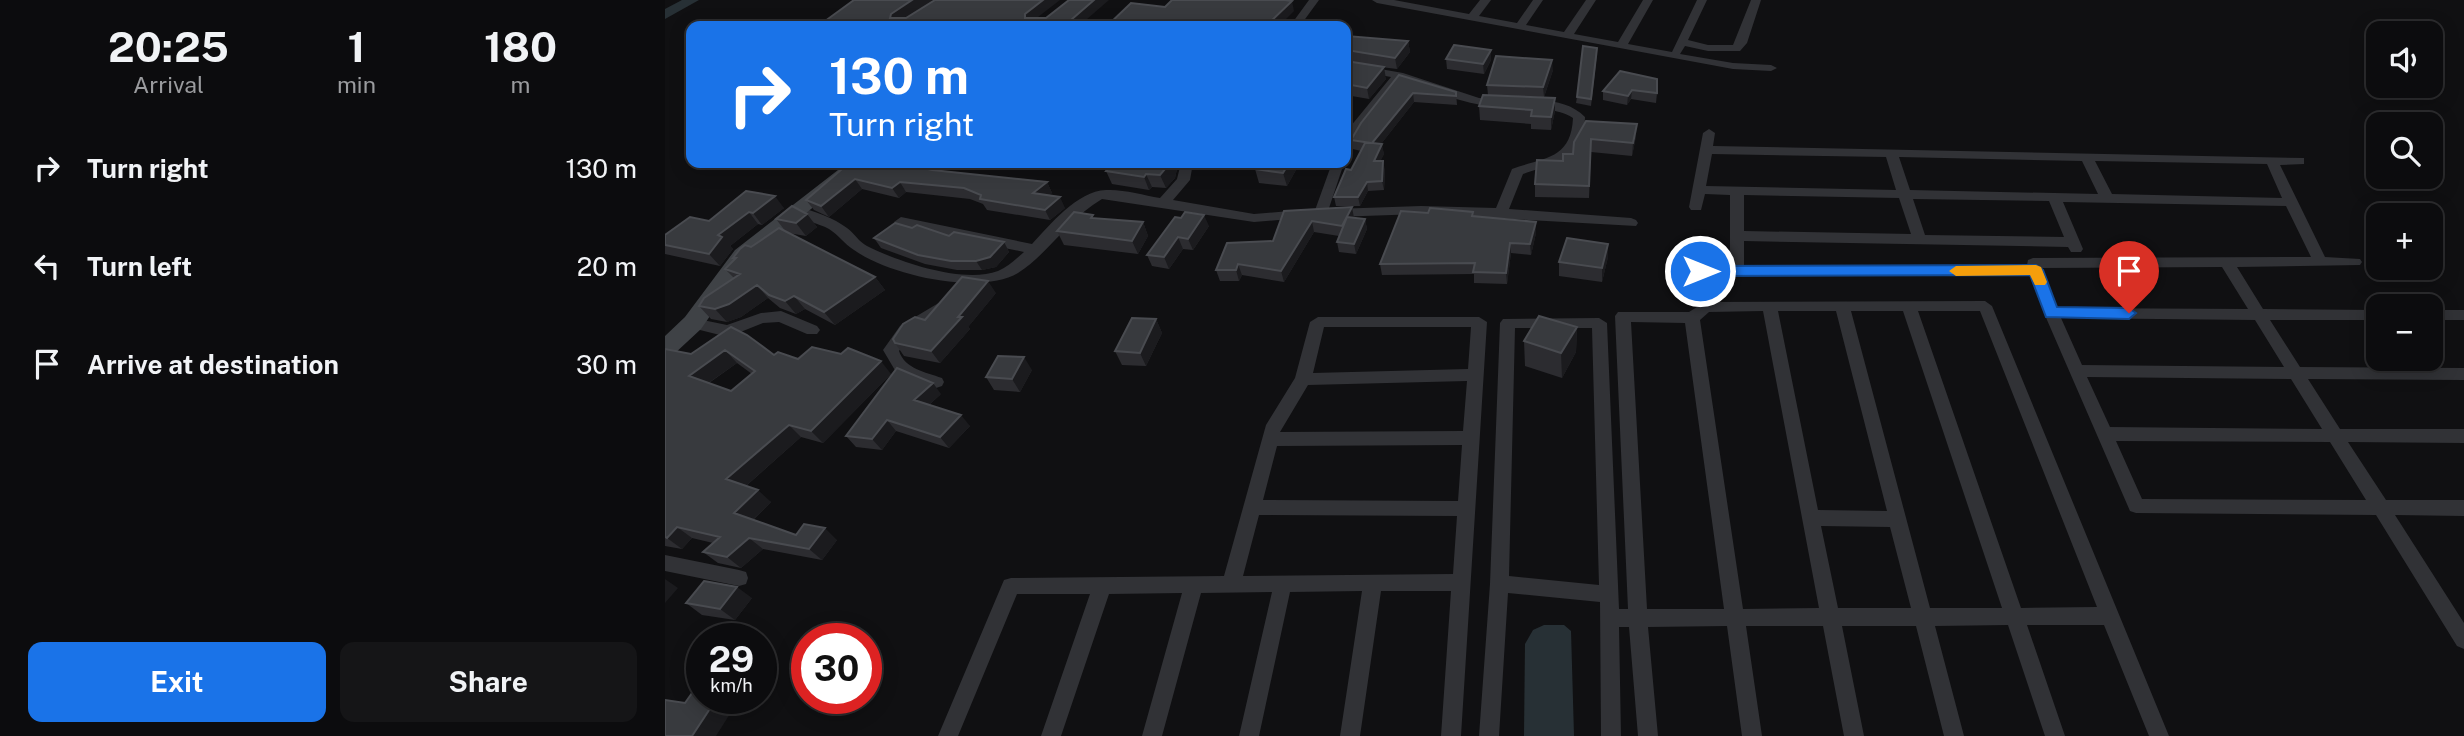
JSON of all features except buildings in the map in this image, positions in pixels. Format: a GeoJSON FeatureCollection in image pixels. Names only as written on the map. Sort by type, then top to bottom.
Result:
{"type":"FeatureCollection","features":[{"type":"Feature","properties":{"kind":"main road"},"geometry":{"type":"LineString","coordinates":[[665,349],[693,323],[742,255],[847,168]]}},
{"type":"Feature","properties":{"kind":"street"},"geometry":{"type":"LineString","coordinates":[[1299,21],[1314,0]]}},
{"type":"Feature","properties":{"kind":"street"},"geometry":{"type":"LineString","coordinates":[[1377,0],[1420,4],[1472,17],[1674,56],[1733,66],[1771,68]]}},
{"type":"Feature","properties":{"kind":"street"},"geometry":{"type":"LineString","coordinates":[[1472,17],[1486,0]]}},
{"type":"Feature","properties":{"kind":"street"},"geometry":{"type":"LineString","coordinates":[[1520,26],[1538,0]]}},
{"type":"Feature","properties":{"kind":"street"},"geometry":{"type":"LineString","coordinates":[[1568,34],[1591,0]]}},
{"type":"Feature","properties":{"kind":"street"},"geometry":{"type":"LineString","coordinates":[[1621,46],[1648,0]]}},
{"type":"Feature","properties":{"kind":"street"},"geometry":{"type":"LineString","coordinates":[[1674,56],[1702,0]]}},
{"type":"Feature","properties":{"kind":"street"},"geometry":{"type":"LineString","coordinates":[[1682,42],[1708,48],[1737,49],[1756,0]]}},
{"type":"Feature","properties":{"kind":"street"},"geometry":{"type":"LineString","coordinates":[[1351,66],[1399,75],[1478,101],[1557,104],[1579,117],[1580,125],[1572,148],[1565,157],[1517,172],[1501,213]]}},
{"type":"Feature","properties":{"kind":"street"},"geometry":{"type":"LineString","coordinates":[[1351,136],[1399,75]]}},
{"type":"Feature","properties":{"kind":"street"},"geometry":{"type":"LineString","coordinates":[[1696,207],[1709,133]]}},
{"type":"Feature","properties":{"kind":"street"},"geometry":{"type":"LineString","coordinates":[[1706,150],[2299,161]]}},
{"type":"Feature","properties":{"kind":"street"},"geometry":{"type":"LineString","coordinates":[[1891,153],[1919,239]]}},
{"type":"Feature","properties":{"kind":"street"},"geometry":{"type":"LineString","coordinates":[[2086,157],[2108,198]]}},
{"type":"Feature","properties":{"kind":"street"},"geometry":{"type":"LineString","coordinates":[[2271,160],[2321,262]]}},
{"type":"Feature","properties":{"kind":"street"},"geometry":{"type":"LineString","coordinates":[[1163,203],[1183,180],[1186,168]]}},
{"type":"Feature","properties":{"kind":"street"},"geometry":{"type":"LineString","coordinates":[[1321,213],[1336,168]]}},
{"type":"Feature","properties":{"kind":"street"},"geometry":{"type":"LineString","coordinates":[[1700,190],[2291,202]]}},
{"type":"Feature","properties":{"kind":"street"},"geometry":{"type":"LineString","coordinates":[[1737,191],[1737,271]]}},
{"type":"Feature","properties":{"kind":"street"},"geometry":{"type":"LineString","coordinates":[[798,211],[842,231],[858,247],[922,272],[957,278],[999,276],[1013,270],[1051,231],[1099,195],[1108,194],[1254,218],[1421,210],[1631,223]]}},
{"type":"Feature","properties":{"kind":"street"},"geometry":{"type":"LineString","coordinates":[[2054,197],[2082,262]]}},
{"type":"Feature","properties":{"kind":"street"},"geometry":{"type":"LineString","coordinates":[[901,222],[1032,250]]}},
{"type":"Feature","properties":{"kind":"street"},"geometry":{"type":"LineString","coordinates":[[1737,236],[2073,242]]}},
{"type":"Feature","properties":{"kind":"street"},"geometry":{"type":"LineString","coordinates":[[2355,262],[2033,262],[2051,313],[2136,506],[2464,508]]}},
{"type":"Feature","properties":{"kind":"street"},"geometry":{"type":"LineString","coordinates":[[2226,262],[2464,640]]}},
{"type":"Feature","properties":{"kind":"street"},"geometry":{"type":"LineString","coordinates":[[1700,271],[2036,270]]}},
{"type":"Feature","properties":{"kind":"street"},"geometry":{"type":"LineString","coordinates":[[936,382],[910,374],[898,366],[891,350],[905,330],[948,303],[957,278]]}},
{"type":"Feature","properties":{"kind":"street"},"geometry":{"type":"LineString","coordinates":[[1769,306],[1854,736]]}},
{"type":"Feature","properties":{"kind":"street"},"geometry":{"type":"LineString","coordinates":[[1842,306],[1954,736]]}},
{"type":"Feature","properties":{"kind":"street"},"geometry":{"type":"LineString","coordinates":[[1909,306],[2055,736]]}},
{"type":"Feature","properties":{"kind":"street"},"geometry":{"type":"LineString","coordinates":[[1648,736],[1638,618],[1623,316],[1692,318],[1705,307],[1985,306],[2159,736]]}},
{"type":"Feature","properties":{"kind":"street"},"geometry":{"type":"LineString","coordinates":[[2051,313],[2366,315]]}},
{"type":"Feature","properties":{"kind":"street"},"geometry":{"type":"LineString","coordinates":[[2443,315],[2464,315]]}},
{"type":"Feature","properties":{"kind":"street"},"geometry":{"type":"LineString","coordinates":[[693,323],[728,331],[761,318],[781,316],[812,330]]}},
{"type":"Feature","properties":{"kind":"street"},"geometry":{"type":"LineString","coordinates":[[1692,318],[1752,736]]}},
{"type":"Feature","properties":{"kind":"street"},"geometry":{"type":"LineString","coordinates":[[1231,584],[1274,425],[1303,379],[1318,322],[1479,322],[1451,736]]}},
{"type":"Feature","properties":{"kind":"street"},"geometry":{"type":"LineString","coordinates":[[1489,736],[1499,584],[1508,323],[1599,323],[1610,618],[1611,736]]}},
{"type":"Feature","properties":{"kind":"street"},"geometry":{"type":"LineString","coordinates":[[2077,371],[2464,374]]}},
{"type":"Feature","properties":{"kind":"street"},"geometry":{"type":"LineString","coordinates":[[1303,379],[1476,375]]}},
{"type":"Feature","properties":{"kind":"street"},"geometry":{"type":"LineString","coordinates":[[2105,434],[2464,436]]}},
{"type":"Feature","properties":{"kind":"street"},"geometry":{"type":"LineString","coordinates":[[1270,439],[1471,438]]}},
{"type":"Feature","properties":{"kind":"street"},"geometry":{"type":"LineString","coordinates":[[1252,507],[1467,509]]}},
{"type":"Feature","properties":{"kind":"street"},"geometry":{"type":"LineString","coordinates":[[1811,518],[1896,519]]}},
{"type":"Feature","properties":{"kind":"street"},"geometry":{"type":"LineString","coordinates":[[665,563],[739,578]]}},
{"type":"Feature","properties":{"kind":"street"},"geometry":{"type":"LineString","coordinates":[[1350,736],[1373,582]]}},
{"type":"Feature","properties":{"kind":"street"},"geometry":{"type":"LineString","coordinates":[[948,736],[1011,586],[1462,582]]}},
{"type":"Feature","properties":{"kind":"street"},"geometry":{"type":"LineString","coordinates":[[1249,736],[1283,583]]}},
{"type":"Feature","properties":{"kind":"street"},"geometry":{"type":"LineString","coordinates":[[1152,736],[1194,584]]}},
{"type":"Feature","properties":{"kind":"street"},"geometry":{"type":"LineString","coordinates":[[1499,584],[1609,594]]}},
{"type":"Feature","properties":{"kind":"street"},"geometry":{"type":"LineString","coordinates":[[1051,736],[1102,585]]}},
{"type":"Feature","properties":{"kind":"street"},"geometry":{"type":"LineString","coordinates":[[1610,618],[2111,616]]}},
{"type":"Feature","properties":{"kind":"shaded area"},"geometry":{"type":"Polygon","coordinates":[[[1544,625],[1564,625],[1571,631],[1574,736],[1524,736],[1525,644],[1533,630],[1544,625]]]}},
{"type":"Feature","properties":{"kind":"waterway"},"geometry":{"type":"LineString","coordinates":[[665,15],[692,0]]}},
{"type":"Feature","properties":{"kind":"slow traffic"},"geometry":{"type":"LineString","coordinates":[[1956,271],[2036,270],[2040,282]]}},
{"type":"Feature","properties":{"kind":"route"},"geometry":{"type":"LineString","coordinates":[[1700,271],[2036,270],[2051,313],[2129,313]]}}]}
